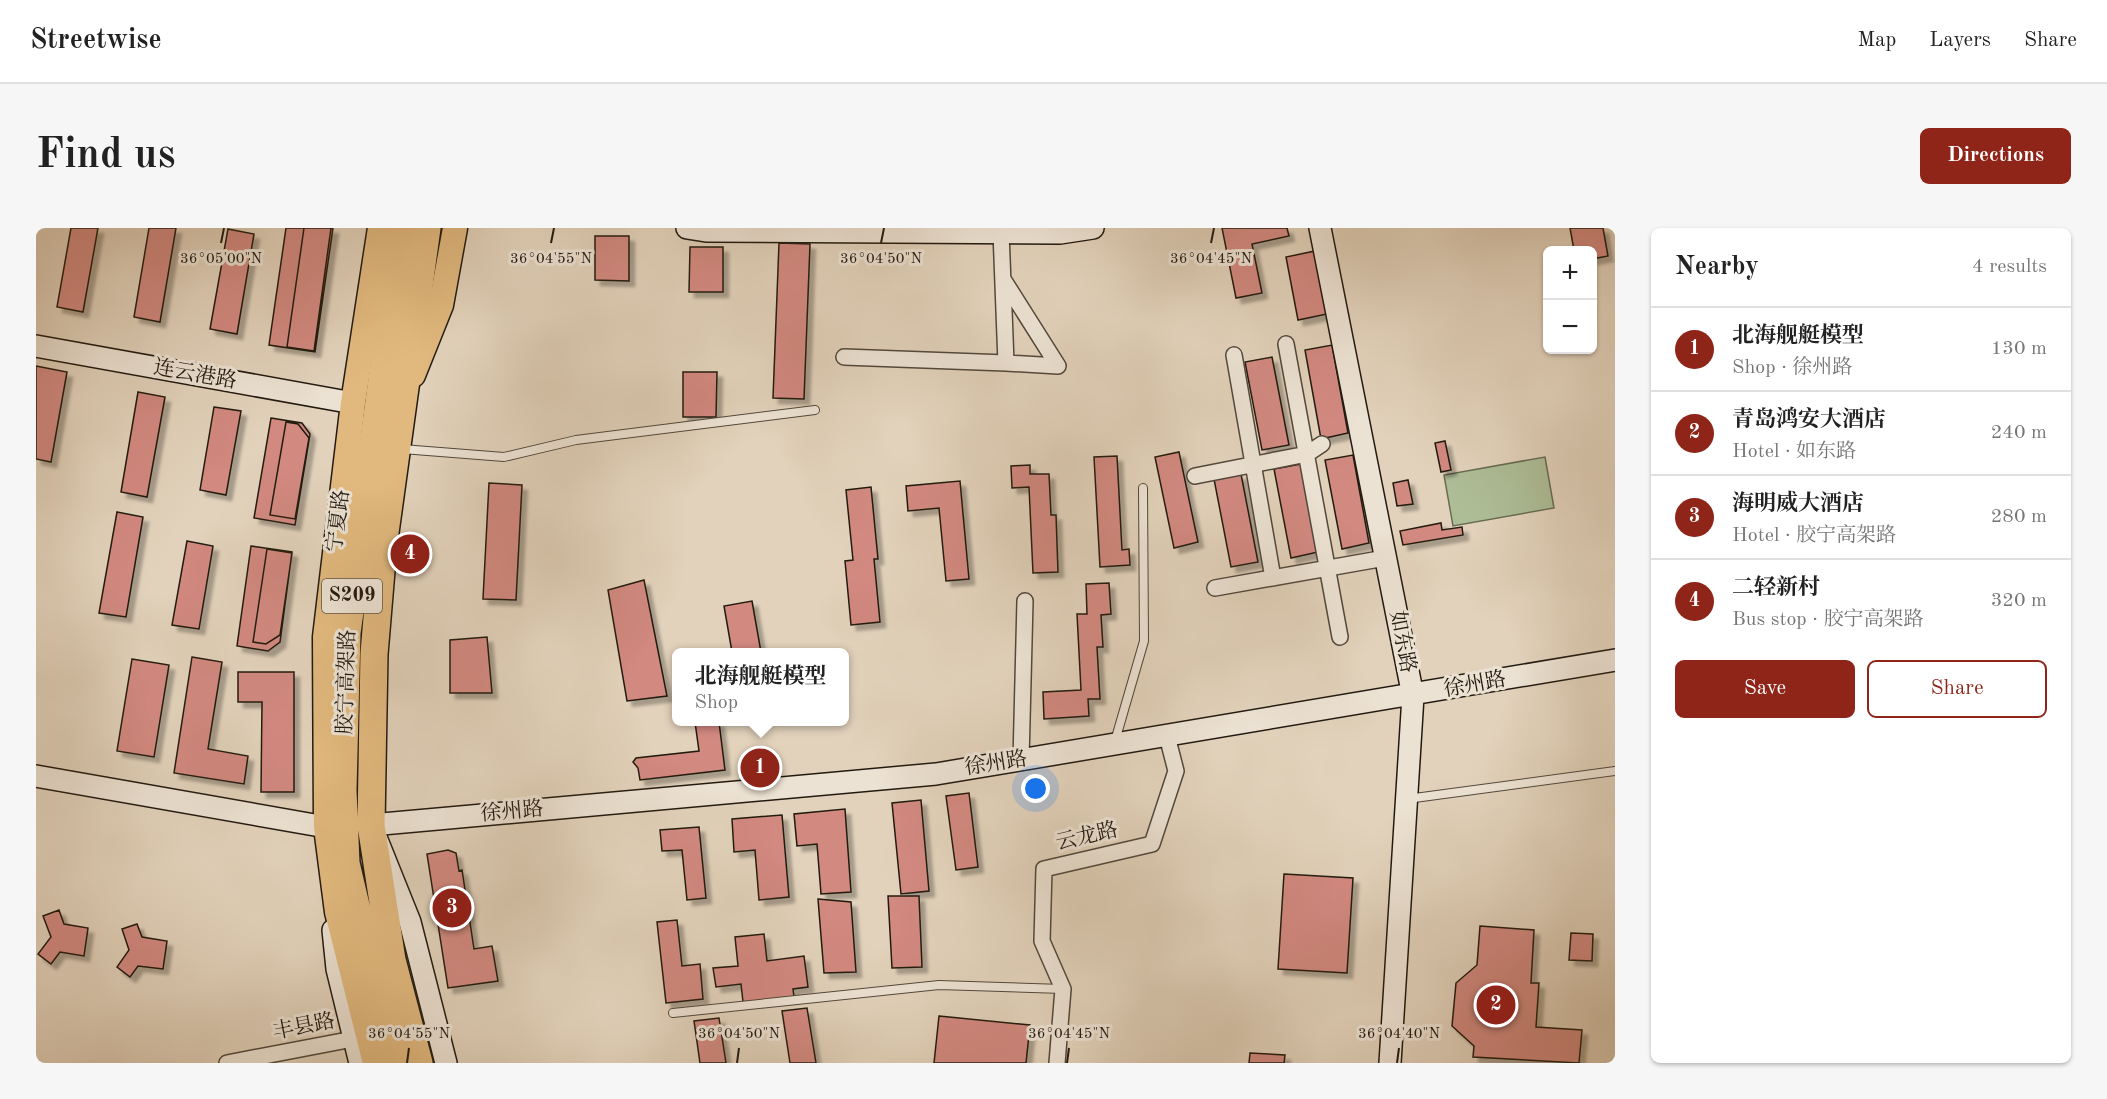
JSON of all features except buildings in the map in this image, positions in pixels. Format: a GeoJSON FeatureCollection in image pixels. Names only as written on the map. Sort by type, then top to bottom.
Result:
{"type":"FeatureCollection","features":[{"type":"Feature","properties":{"kind":"highway","name":"胶宁高架路"},"geometry":{"type":"LineString","coordinates":[[393,1063],[346,863],[343,790],[347,633],[403,228]]}},
{"type":"Feature","properties":{"kind":"highway","name":"胶宁高架路"},"geometry":{"type":"LineString","coordinates":[[419,1063],[392,960],[370,825],[374,654],[383,547],[427,228]]}},
{"type":"Feature","properties":{"kind":"main road","name":"宁夏路"},"geometry":{"type":"LineString","coordinates":[[375,1063],[340,923],[326,827],[325,638],[353,403],[380,228]]}},
{"type":"Feature","properties":{"kind":"main road"},"geometry":{"type":"LineString","coordinates":[[406,391],[441,305],[454,228]]}},
{"type":"Feature","properties":{"kind":"street"},"geometry":{"type":"LineString","coordinates":[[687,228],[706,231],[760,229],[1060,232],[1093,228]]}},
{"type":"Feature","properties":{"kind":"street","name":"如东路"},"geometry":{"type":"LineString","coordinates":[[1320,228],[1413,696],[1390,1063]]}},
{"type":"Feature","properties":{"kind":"street"},"geometry":{"type":"LineString","coordinates":[[990,231],[1003,279],[1006,363]]}},
{"type":"Feature","properties":{"kind":"street"},"geometry":{"type":"LineString","coordinates":[[844,357],[1059,366],[1003,279]]}},
{"type":"Feature","properties":{"kind":"street"},"geometry":{"type":"LineString","coordinates":[[1287,344],[1340,637]]}},
{"type":"Feature","properties":{"kind":"street","name":"连云港路"},"geometry":{"type":"LineString","coordinates":[[36,346],[353,403]]}},
{"type":"Feature","properties":{"kind":"street"},"geometry":{"type":"LineString","coordinates":[[1234,355],[1273,578]]}},
{"type":"Feature","properties":{"kind":"street"},"geometry":{"type":"LineString","coordinates":[[1195,476],[1307,454],[1322,444]]}},
{"type":"Feature","properties":{"kind":"street"},"geometry":{"type":"LineString","coordinates":[[1215,588],[1385,558]]}},
{"type":"Feature","properties":{"kind":"street"},"geometry":{"type":"LineString","coordinates":[[1021,760],[1025,601]]}},
{"type":"Feature","properties":{"kind":"street","name":"徐州路"},"geometry":{"type":"LineString","coordinates":[[370,825],[924,775],[1413,696],[1615,660]]}},
{"type":"Feature","properties":{"kind":"street","name":"云龙路"},"geometry":{"type":"LineString","coordinates":[[1057,1063],[1063,989],[1042,941],[1044,869],[1152,844],[1176,771],[1167,736]]}},
{"type":"Feature","properties":{"kind":"street"},"geometry":{"type":"LineString","coordinates":[[36,777],[326,827]]}},
{"type":"Feature","properties":{"kind":"street"},"geometry":{"type":"LineString","coordinates":[[370,825],[410,922],[446,1063]]}},
{"type":"Feature","properties":{"kind":"street"},"geometry":{"type":"LineString","coordinates":[[333,881],[332,916],[337,969],[360,1063]]}},
{"type":"Feature","properties":{"kind":"street","name":"丰县路"},"geometry":{"type":"LineString","coordinates":[[227,1063],[353,1040]]}},
{"type":"Feature","properties":{"kind":"lane"},"geometry":{"type":"LineString","coordinates":[[398,449],[504,457],[576,440],[815,410]]}},
{"type":"Feature","properties":{"kind":"lane"},"geometry":{"type":"LineString","coordinates":[[1114,745],[1144,641],[1143,489]]}},
{"type":"Feature","properties":{"kind":"lane"},"geometry":{"type":"LineString","coordinates":[[1406,800],[1615,771]]}},
{"type":"Feature","properties":{"kind":"lane"},"geometry":{"type":"LineString","coordinates":[[673,1013],[939,985],[1063,989]]}},
{"type":"Feature","properties":{"kind":"green space"},"geometry":{"type":"Polygon","coordinates":[[[1545,457],[1554,508],[1453,526],[1444,475],[1545,457]]]}},
{"type":"Feature","properties":{"kind":"place","name":"二轻新村"},"geometry":{"type":"Point","coordinates":[410,554]}},
{"type":"Feature","properties":{"kind":"place","name":"北海舰艇模型"},"geometry":{"type":"Point","coordinates":[760,768]}},
{"type":"Feature","properties":{"kind":"place","name":"海明威大酒店"},"geometry":{"type":"Point","coordinates":[452,908]}},
{"type":"Feature","properties":{"kind":"place","name":"青岛鸿安大酒店"},"geometry":{"type":"Point","coordinates":[1496,1005]}}]}
